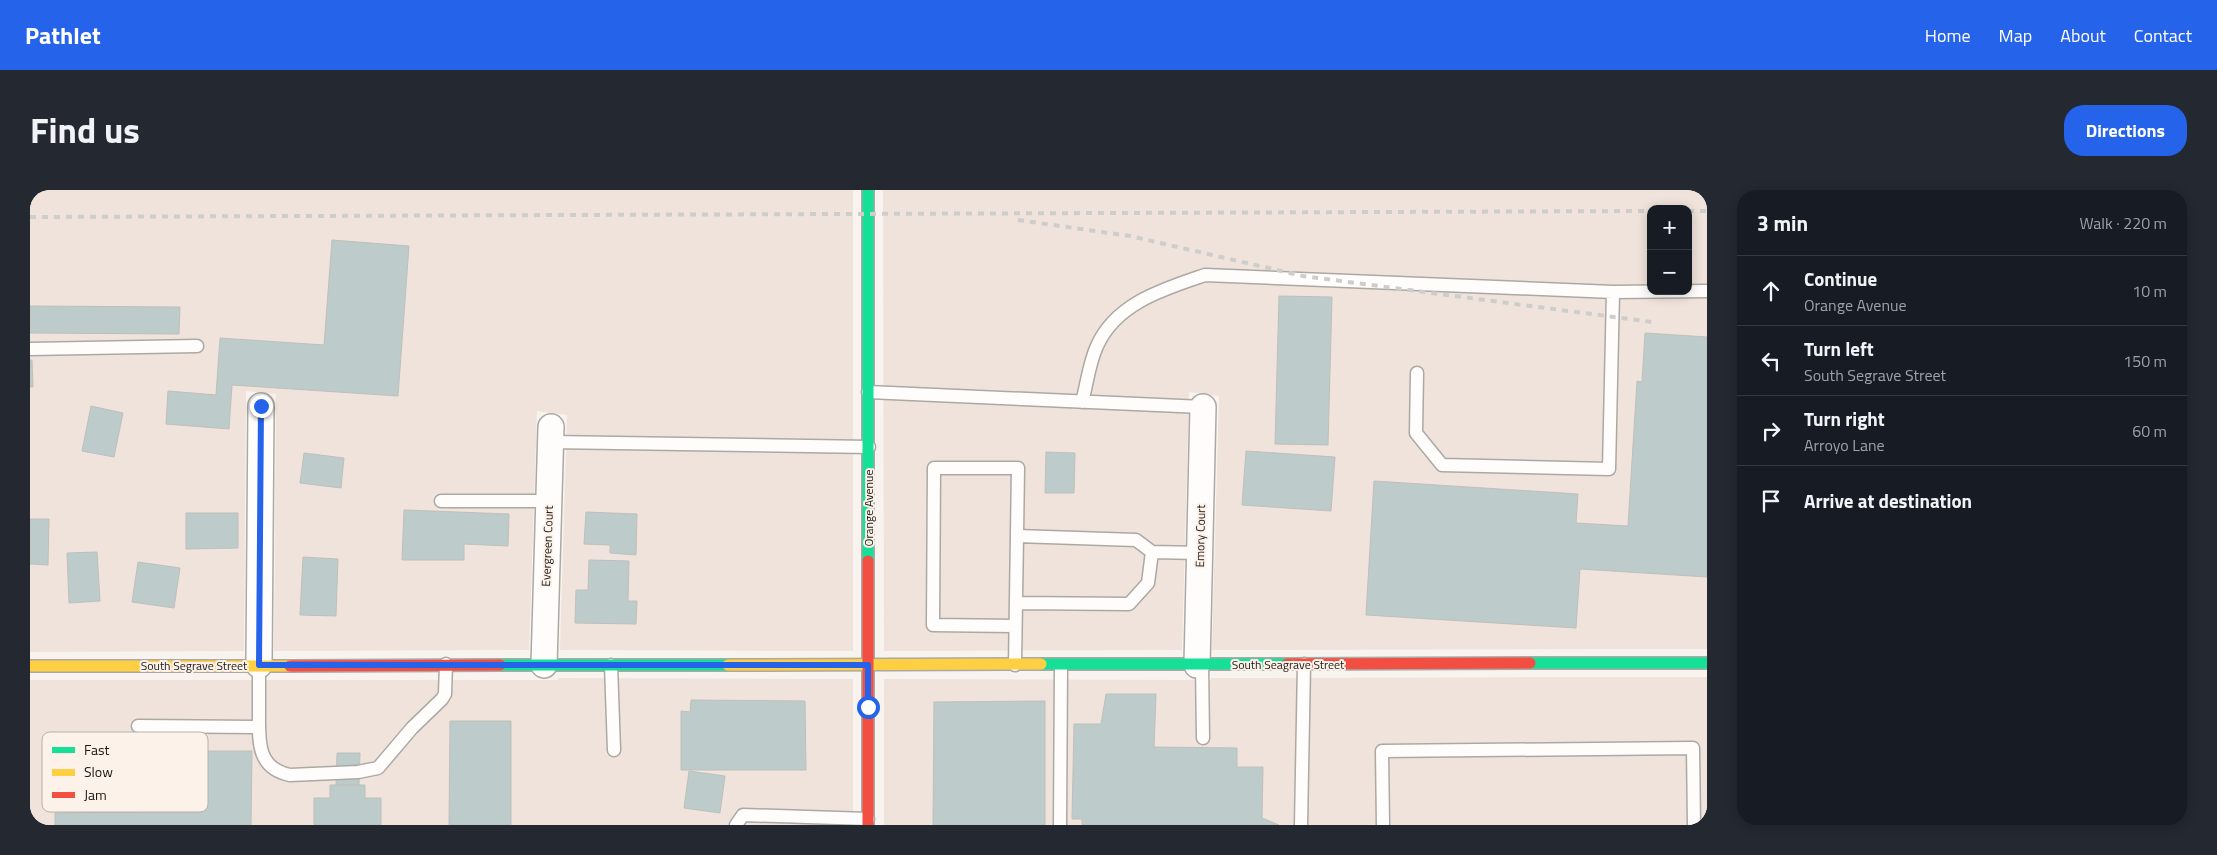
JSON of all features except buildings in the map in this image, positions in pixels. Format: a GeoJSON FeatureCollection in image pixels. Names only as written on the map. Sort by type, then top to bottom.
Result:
{"type":"FeatureCollection","features":[{"type":"Feature","properties":{"kind":"street","name":"Orange Avenue"},"geometry":{"type":"LineString","coordinates":[[868,190],[868,822]]}},
{"type":"Feature","properties":{"kind":"street"},"geometry":{"type":"LineString","coordinates":[[259,665],[261,406]]}},
{"type":"Feature","properties":{"kind":"street","name":"Emory Court"},"geometry":{"type":"LineString","coordinates":[[1199,664],[1203,407]]}},
{"type":"Feature","properties":{"kind":"street","name":"Evergreen Court"},"geometry":{"type":"LineString","coordinates":[[544,665],[551,434]]}},
{"type":"Feature","properties":{"kind":"street","name":"South Seagrave Street"},"geometry":{"type":"LineString","coordinates":[[868,665],[1707,663]]}},
{"type":"Feature","properties":{"kind":"street","name":"South Segrave Street"},"geometry":{"type":"LineString","coordinates":[[30,666],[446,664],[868,665]]}},
{"type":"Feature","properties":{"kind":"lane"},"geometry":{"type":"LineString","coordinates":[[1082,402],[1097,346],[1112,324],[1128,307],[1168,288],[1205,275],[1614,292],[1707,291]]}},
{"type":"Feature","properties":{"kind":"lane"},"geometry":{"type":"LineString","coordinates":[[1417,373],[1416,433],[1442,466],[1608,469],[1614,292]]}},
{"type":"Feature","properties":{"kind":"lane"},"geometry":{"type":"LineString","coordinates":[[30,349],[197,346]]}},
{"type":"Feature","properties":{"kind":"lane"},"geometry":{"type":"LineString","coordinates":[[868,392],[1203,407]]}},
{"type":"Feature","properties":{"kind":"lane"},"geometry":{"type":"LineString","coordinates":[[551,434],[868,447]]}},
{"type":"Feature","properties":{"kind":"lane"},"geometry":{"type":"LineString","coordinates":[[1015,626],[933,625],[934,468],[1018,468],[1015,665]]}},
{"type":"Feature","properties":{"kind":"lane"},"geometry":{"type":"LineString","coordinates":[[440,501],[549,501]]}},
{"type":"Feature","properties":{"kind":"lane"},"geometry":{"type":"LineString","coordinates":[[1017,536],[1136,540],[1152,552],[1200,553]]}},
{"type":"Feature","properties":{"kind":"lane"},"geometry":{"type":"LineString","coordinates":[[1016,603],[1130,604],[1148,583],[1152,552]]}},
{"type":"Feature","properties":{"kind":"lane"},"geometry":{"type":"LineString","coordinates":[[259,665],[259,745],[265,758],[273,768],[280,773],[290,775],[335,774],[370,771],[378,768],[412,728],[442,699],[446,664]]}},
{"type":"Feature","properties":{"kind":"lane"},"geometry":{"type":"LineString","coordinates":[[1199,664],[1203,738]]}},
{"type":"Feature","properties":{"kind":"lane"},"geometry":{"type":"LineString","coordinates":[[1301,825],[1304,664]]}},
{"type":"Feature","properties":{"kind":"lane"},"geometry":{"type":"LineString","coordinates":[[611,665],[614,750]]}},
{"type":"Feature","properties":{"kind":"lane"},"geometry":{"type":"LineString","coordinates":[[1060,825],[1062,665]]}},
{"type":"Feature","properties":{"kind":"lane"},"geometry":{"type":"LineString","coordinates":[[138,726],[259,726]]}},
{"type":"Feature","properties":{"kind":"lane"},"geometry":{"type":"LineString","coordinates":[[1383,825],[1382,751],[1684,748],[1693,748],[1694,825]]}},
{"type":"Feature","properties":{"kind":"lane"},"geometry":{"type":"LineString","coordinates":[[736,825],[743,815],[868,822]]}},
{"type":"Feature","properties":{"kind":"shaded area"},"geometry":{"type":"Polygon","coordinates":[[[30,190],[853,190],[853,651],[560,650],[567,415],[537,411],[529,650],[274,651],[276,394],[246,391],[244,651],[30,652],[30,190]]]}},
{"type":"Feature","properties":{"kind":"shaded area"},"geometry":{"type":"Polygon","coordinates":[[[883,190],[1707,190],[1707,649],[1212,650],[1219,396],[1189,392],[1182,650],[884,651],[883,190]]]}},
{"type":"Feature","properties":{"kind":"shaded area"},"geometry":{"type":"Polygon","coordinates":[[[1707,677],[1707,825],[884,825],[884,679],[1211,680],[1211,678],[1707,677]]]}},
{"type":"Feature","properties":{"kind":"shaded area"},"geometry":{"type":"Polygon","coordinates":[[[558,678],[853,679],[853,825],[30,825],[30,680],[558,680],[558,678]]]}},
{"type":"Feature","properties":{"kind":"railway"},"geometry":{"type":"LineString","coordinates":[[30,217],[1647,211]]}},
{"type":"Feature","properties":{"kind":"railway"},"geometry":{"type":"LineString","coordinates":[[1692,211],[1707,211]]}},
{"type":"Feature","properties":{"kind":"railway"},"geometry":{"type":"LineString","coordinates":[[1018,220],[1130,236],[1303,276],[1652,322]]}},
{"type":"Feature","properties":{"kind":"traffic: fast"},"geometry":{"type":"LineString","coordinates":[[868,190],[868,561]]}},
{"type":"Feature","properties":{"kind":"traffic: fast"},"geometry":{"type":"LineString","coordinates":[[1530,663],[1707,663]]}},
{"type":"Feature","properties":{"kind":"traffic: fast"},"geometry":{"type":"LineString","coordinates":[[1041,664],[1287,664]]}},
{"type":"Feature","properties":{"kind":"traffic: fast"},"geometry":{"type":"LineString","coordinates":[[500,665],[728,665]]}},
{"type":"Feature","properties":{"kind":"traffic: slow"},"geometry":{"type":"LineString","coordinates":[[728,665],[1041,664]]}},
{"type":"Feature","properties":{"kind":"traffic: slow"},"geometry":{"type":"LineString","coordinates":[[30,666],[290,666]]}},
{"type":"Feature","properties":{"kind":"traffic: jam"},"geometry":{"type":"LineString","coordinates":[[868,561],[868,825]]}},
{"type":"Feature","properties":{"kind":"traffic: jam"},"geometry":{"type":"LineString","coordinates":[[1287,664],[1530,663]]}},
{"type":"Feature","properties":{"kind":"traffic: jam"},"geometry":{"type":"LineString","coordinates":[[290,666],[500,665]]}},
{"type":"Feature","properties":{"kind":"route"},"geometry":{"type":"LineString","coordinates":[[261,406],[259,665],[868,665],[868,707]]}}]}
